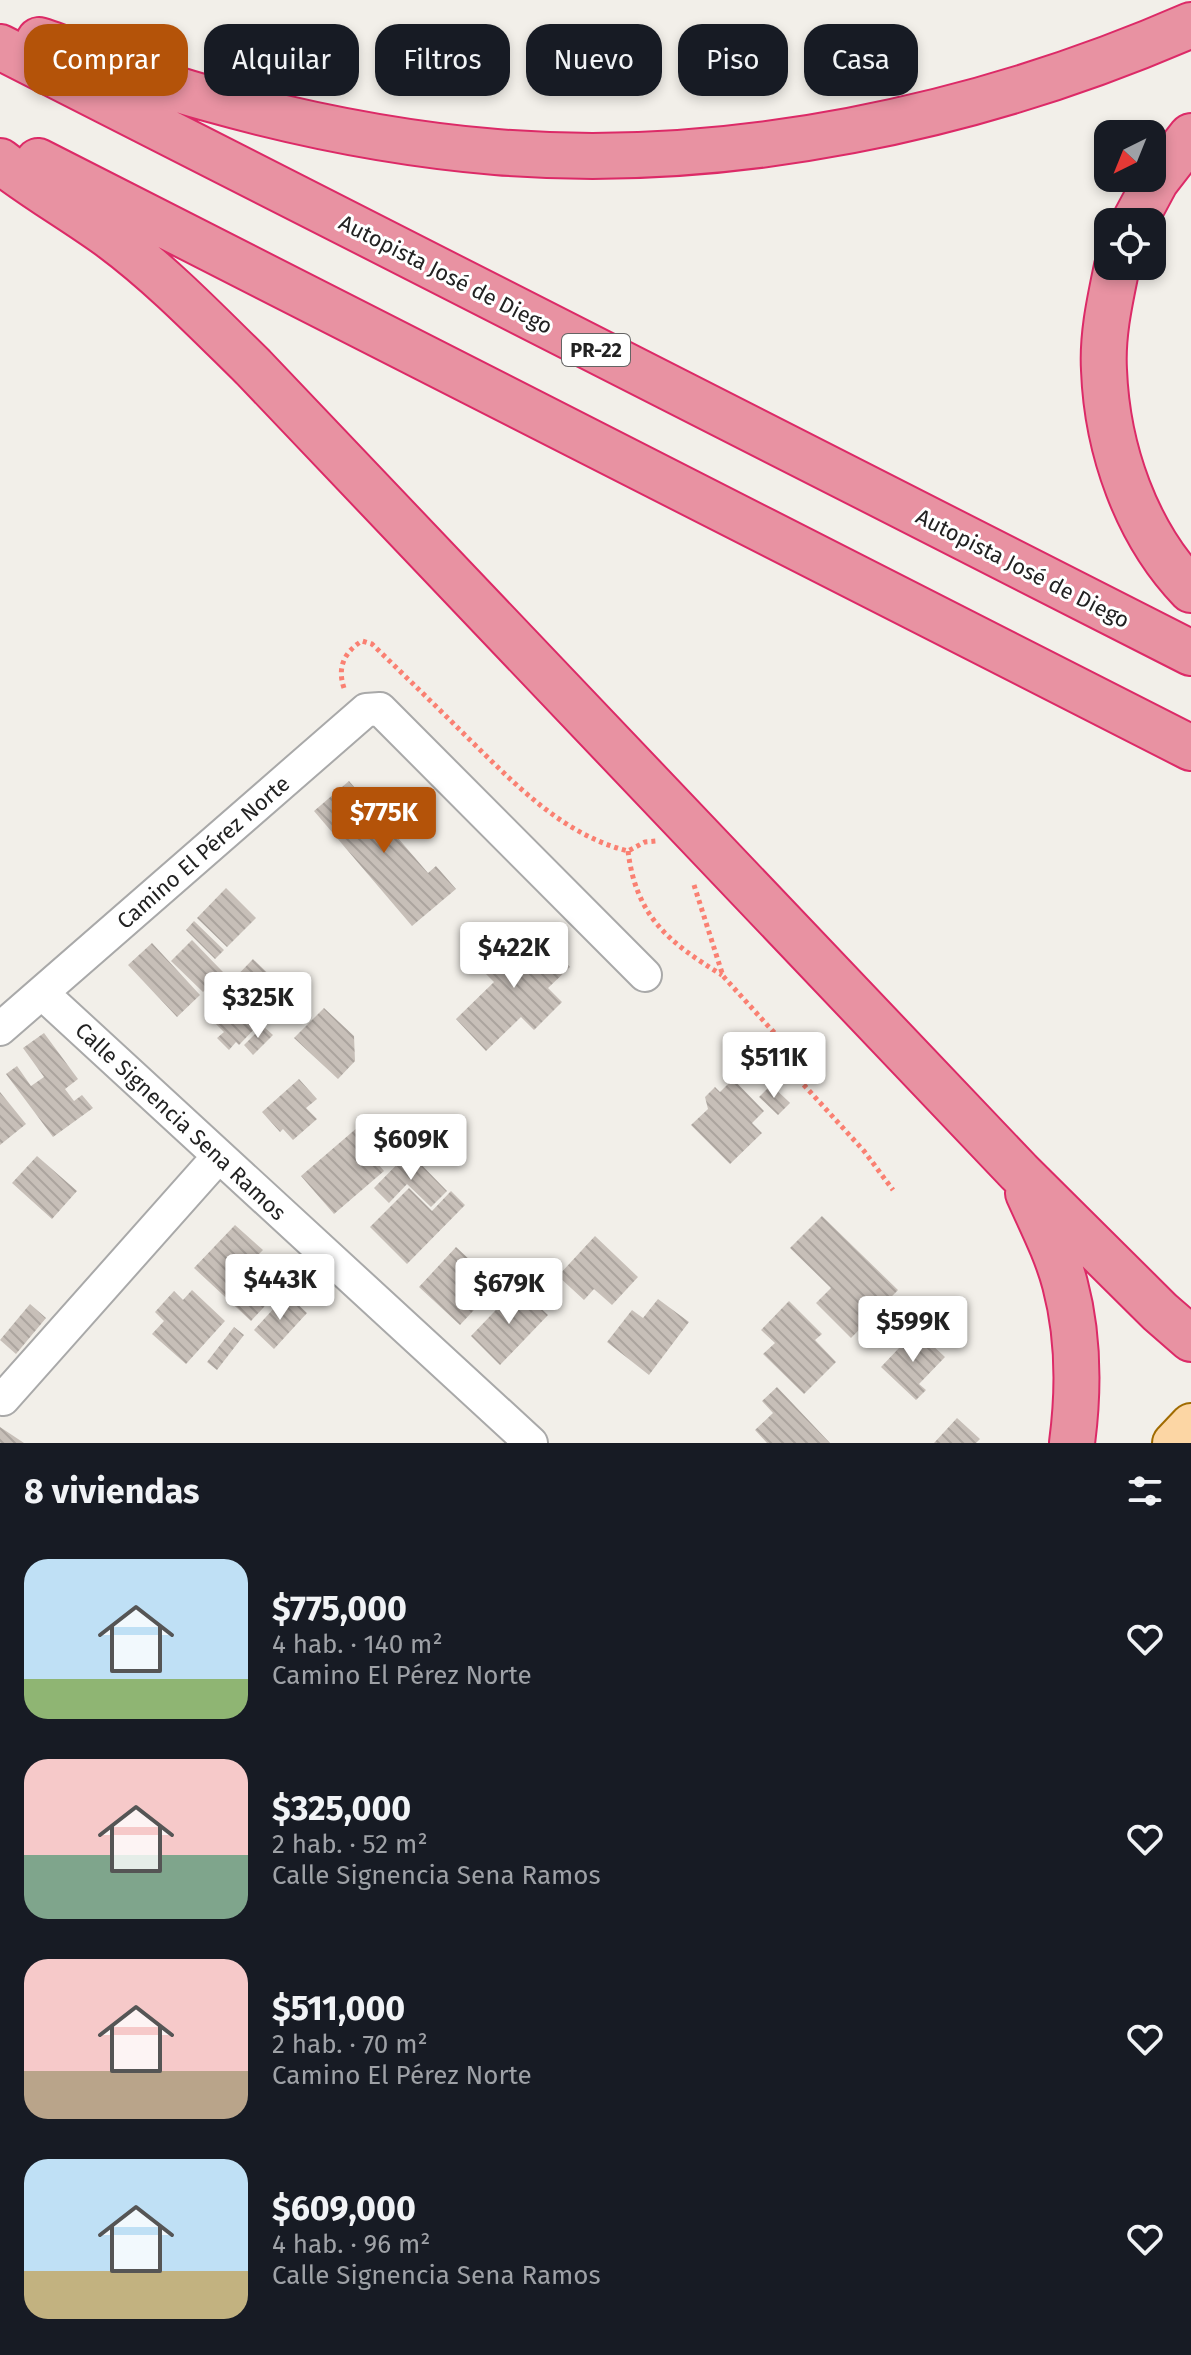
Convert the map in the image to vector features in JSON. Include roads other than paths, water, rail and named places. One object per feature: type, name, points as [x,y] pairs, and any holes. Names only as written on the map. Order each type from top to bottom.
[{"type":"highway","points":[[0,30],[43,41],[117,70],[210,99],[310,123],[398,140],[496,152],[564,154],[650,153],[743,146],[912,118],[1045,81],[1134,50],[1191,25]]},
{"type":"highway","name":"Autopista José de Diego","points":[[0,47],[1191,653]]},
{"type":"highway","points":[[1142,208],[1156,181],[1191,136]]},
{"type":"highway","points":[[0,142],[1191,748]]},
{"type":"highway","points":[[0,161],[111,238],[177,293],[253,367],[1019,1172],[1191,1339]]},
{"type":"highway","points":[[1114,280],[1106,319],[1104,368],[1109,424],[1127,485],[1147,531],[1191,590]]},
{"type":"highway","points":[[1019,1172],[1065,1283],[1078,1372],[1072,1443]]},
{"type":"main road","points":[[1173,1443],[1191,1424]]},
{"type":"street","name":"Camino El Pérez Norte","points":[[0,1029],[366,710],[380,709],[645,975]]},
{"type":"street","name":"Calle Signencia Sena Ramos","points":[[42,993],[531,1443]]},
{"type":"street","points":[[3,1399],[219,1156]]}]
